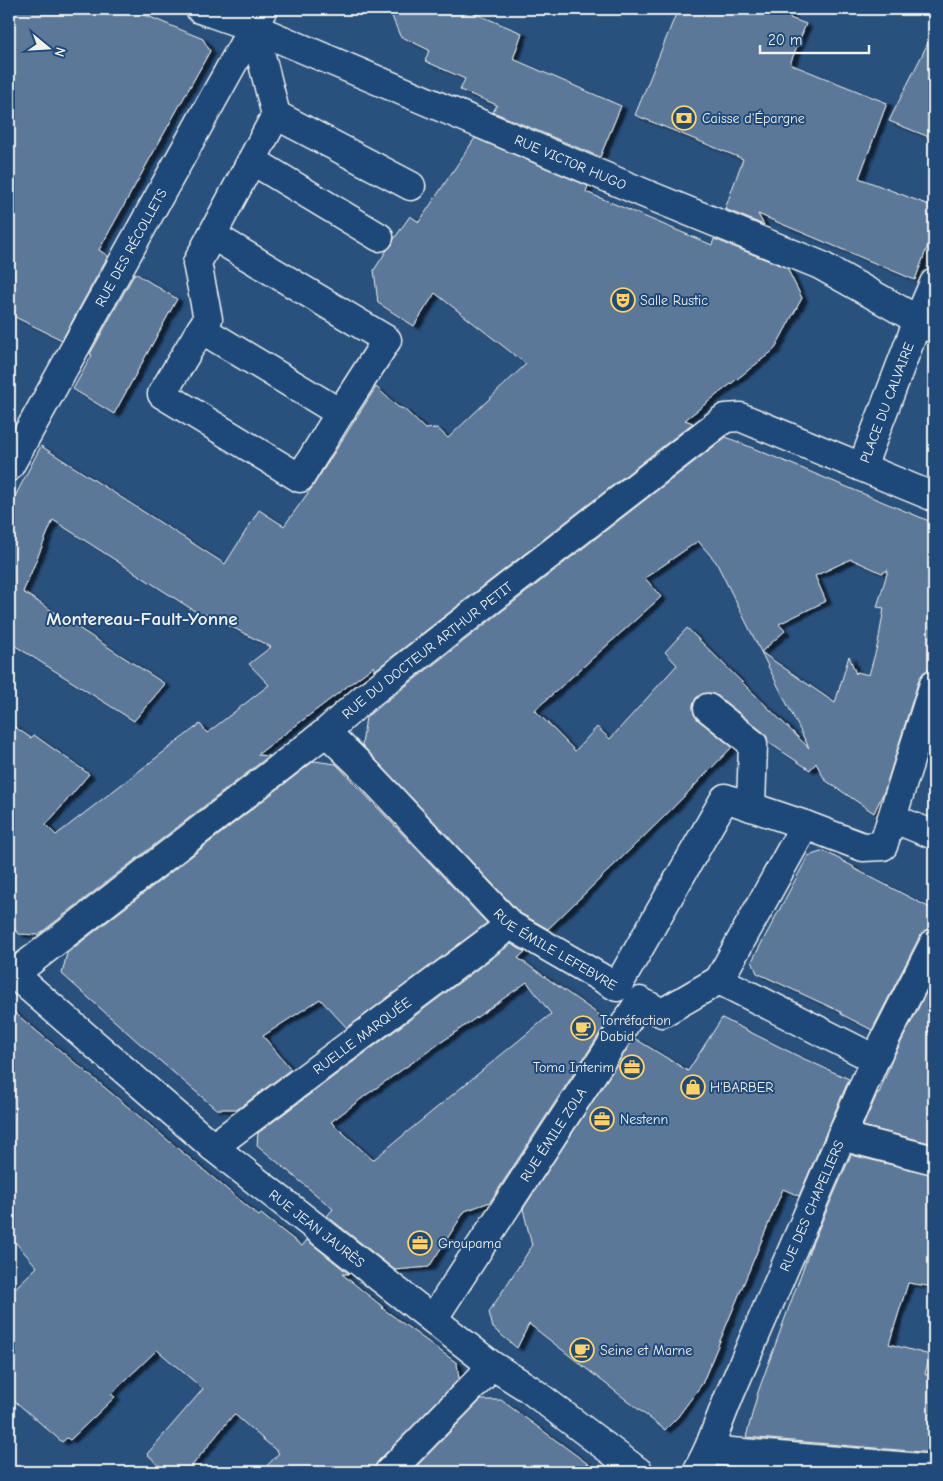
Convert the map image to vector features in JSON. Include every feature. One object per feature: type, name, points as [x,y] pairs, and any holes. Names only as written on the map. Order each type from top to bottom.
[{"type":"street","name":"RUE VICTOR HUGO","points":[[200,9],[259,18],[646,194],[820,264],[926,325]]},
{"type":"street","points":[[212,235],[387,340],[300,478],[162,394],[208,319],[197,262],[253,161],[276,115],[259,18]]},
{"type":"street","name":"RUE DES RÉCOLLETS","points":[[9,467],[259,18]]},
{"type":"street","points":[[276,115],[412,186]]},
{"type":"street","points":[[253,161],[379,237]]},
{"type":"street","name":"PLACE DU CALVAIRE","points":[[934,283],[926,325],[862,467],[934,497]]},
{"type":"street","points":[[201,329],[340,413]]},
{"type":"street","name":"RUE DU DOCTEUR ARTHUR PETIT","points":[[11,972],[326,732],[363,699],[725,418],[740,417],[862,467]]},
{"type":"street","points":[[708,708],[753,744],[751,807],[863,847],[883,846],[934,684]]},
{"type":"street","name":"RUE ÉMILE LEFEBVRE","points":[[326,732],[358,763],[510,924],[616,987],[726,798],[751,807]]},
{"type":"street","points":[[892,818],[934,835]]},
{"type":"street","points":[[616,987],[662,1013],[719,980],[805,825]]},
{"type":"street","name":"RUELLE MARQUÉE","points":[[213,1147],[510,924]]},
{"type":"street","name":"RUE DES CHAPELIERS","points":[[703,1461],[875,1059],[934,943]]},
{"type":"street","name":"RUE JEAN JAURÈS","points":[[11,972],[213,1147],[490,1364],[528,1388],[639,1472]]},
{"type":"street","points":[[719,980],[875,1059]]},
{"type":"street","name":"RUE ÉMILE ZOLA","points":[[433,1319],[640,1001]]},
{"type":"street","points":[[841,1136],[934,1160]]},
{"type":"street","points":[[389,1472],[481,1378],[490,1364]]},
{"type":"street","points":[[703,1461],[934,1469]]},
{"type":"building","points":[[9,9],[131,9],[203,39],[210,51],[99,250],[108,256],[62,340],[9,314]]},
{"type":"building","points":[[389,9],[464,9],[522,33],[513,59],[621,106],[600,157],[493,112],[497,105],[460,90],[465,79],[425,61],[429,50],[400,36]]},
{"type":"building","points":[[678,9],[793,9],[790,18],[806,24],[790,64],[887,103],[859,178],[934,207],[934,229],[915,280],[758,214],[764,225],[725,209],[743,159],[635,115]]},
{"type":"building","points":[[934,31],[934,139],[889,121]]},
{"type":"building","points":[[475,138],[588,186],[586,192],[712,245],[714,239],[787,268],[802,298],[774,350],[685,420],[693,423],[374,671],[374,666],[257,755],[269,756],[38,935],[19,934],[9,923],[9,723],[31,738],[34,735],[89,774],[46,825],[56,835],[200,724],[207,733],[269,685],[249,664],[271,647],[206,614],[204,617],[53,520],[23,592],[165,684],[134,721],[9,642],[9,508],[41,446],[225,564],[259,510],[284,526],[313,486],[376,387],[398,407],[404,409],[425,429],[437,428],[448,438],[526,364],[435,293],[414,326],[378,303],[374,270],[410,216],[419,222]]},
{"type":"building","points":[[135,273],[177,299],[114,414],[73,389],[92,355],[90,354]]},
{"type":"building","points":[[726,437],[934,523],[934,669],[924,672],[919,679],[885,789],[874,813],[825,780],[816,763],[810,770],[768,742],[763,732],[718,696],[710,693],[702,694],[696,698],[693,705],[694,714],[698,720],[732,747],[666,815],[548,929],[520,913],[362,745],[366,717]],"holes":[[[698,541],[716,562],[809,748],[687,628],[665,652],[677,665],[610,739],[597,727],[575,751],[535,710],[661,597],[645,578]],[[851,559],[882,573],[888,570],[877,607],[884,608],[878,643],[869,675],[857,672],[856,674],[849,656],[835,703],[761,652],[785,631],[779,624],[826,601],[815,576]]]},
{"type":"building","points":[[314,761],[336,764],[487,923],[347,1028],[320,999],[263,1036],[291,1069],[238,1109],[216,1109],[62,974],[67,953]]},
{"type":"building","points":[[824,851],[934,910],[934,928],[926,930],[920,936],[872,1030],[841,1014],[841,1012],[757,973],[752,961],[808,856]]},
{"type":"building","points":[[511,944],[525,952],[518,958],[608,1021],[490,1202],[465,1211],[429,1267],[395,1270],[327,1216],[333,1209],[257,1145],[258,1133]],"holes":[[[527,982],[551,1014],[373,1160],[331,1122],[369,1093]]]},
{"type":"building","points":[[934,977],[934,1144],[863,1126],[892,1060]]},
{"type":"building","points":[[9,1008],[259,1216],[261,1214],[302,1246],[307,1240],[349,1274],[342,1274],[382,1308],[457,1363],[459,1379],[378,1461],[374,1472],[261,1472],[279,1453],[234,1414],[187,1472],[166,1472],[147,1454],[203,1389],[157,1350],[111,1394],[115,1397],[70,1440],[67,1438],[62,1442],[9,1396],[9,1294],[37,1267],[9,1235]]},
{"type":"building","points":[[722,1018],[849,1079],[799,1196],[783,1189],[702,1384],[677,1418],[665,1430],[529,1324],[517,1348],[493,1328],[489,1312],[532,1246],[523,1209],[634,1038],[688,1071]]},
{"type":"building","points":[[851,1155],[934,1175],[934,1287],[908,1283],[889,1344],[930,1355],[925,1374],[934,1376],[934,1453],[746,1437],[758,1392],[812,1244]]},
{"type":"building","points":[[481,1400],[501,1400],[599,1472],[411,1472]]},
{"type":"place","name":"Caisse d'Épargne","points":[[684,118]]},
{"type":"place","name":"Salle Rustic","points":[[623,300]]},
{"type":"place","name":"Torréfaction Dabid","points":[[583,1028]]},
{"type":"place","name":"Toma Interim","points":[[632,1067]]},
{"type":"place","name":"H'BARBER","points":[[693,1087]]},
{"type":"place","name":"Nestenn","points":[[602,1119]]},
{"type":"place","name":"Groupama","points":[[420,1243]]},
{"type":"place","name":"Seine et Marne","points":[[582,1350]]},
{"type":"district","name":"Montereau-Fault-Yonne","points":[[142,619]]}]
